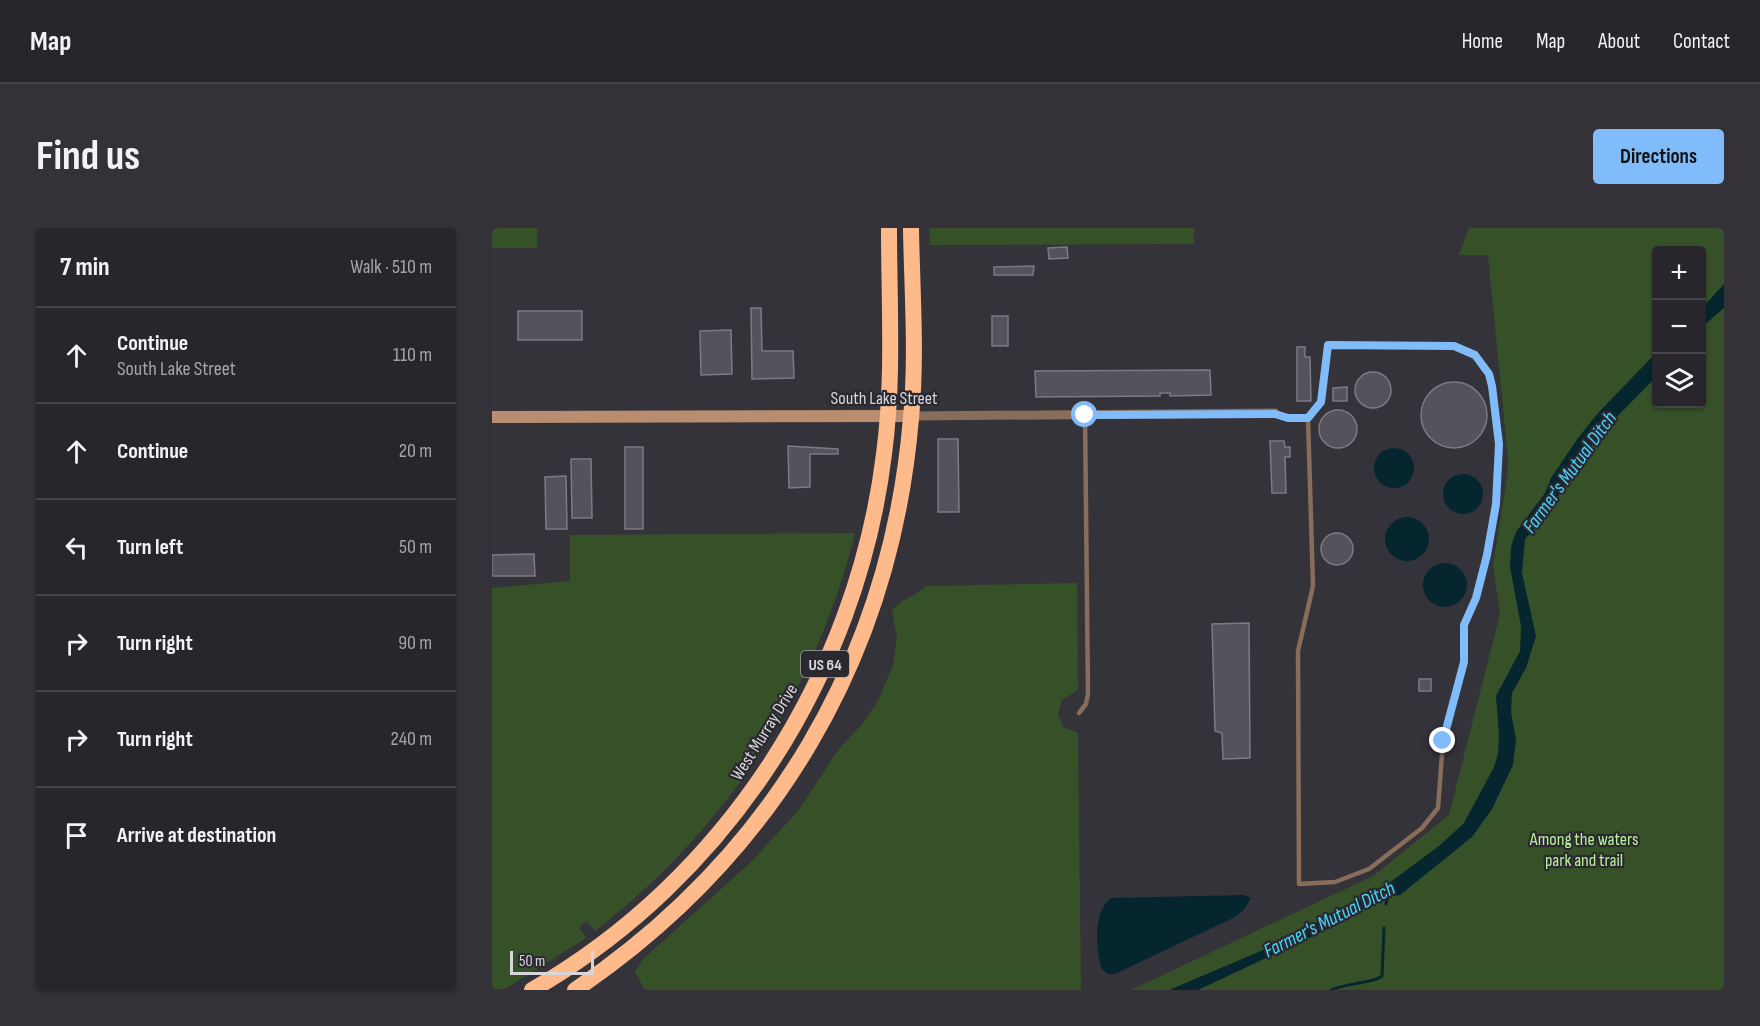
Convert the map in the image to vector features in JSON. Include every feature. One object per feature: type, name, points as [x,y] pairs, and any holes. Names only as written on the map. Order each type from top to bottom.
[{"type":"highway","name":"West Murray Drive","points":[[532,990],[585,956],[663,892],[713,840],[780,749],[817,682],[851,601],[876,503],[888,416],[889,228]]},
{"type":"highway","name":"US 64","points":[[575,990],[682,907],[714,873],[773,801],[817,734],[863,636],[880,584],[900,502],[912,416],[911,228]]},
{"type":"street","name":"South Lake Street","points":[[492,417],[1275,414]]},
{"type":"lane","points":[[1328,345],[1454,346],[1475,355],[1489,374],[1497,416],[1498,472],[1487,555],[1476,598],[1464,625],[1464,662],[1443,741],[1438,808],[1422,828],[1369,869],[1335,882],[1299,884],[1298,651],[1313,586],[1308,418],[1321,402],[1328,345]]},
{"type":"lane","points":[[1275,414],[1288,418],[1308,418]]},
{"type":"lane","points":[[1079,713],[1088,694],[1085,415]]},
{"type":"green space","points":[[492,228],[537,228],[537,248],[492,248]]},
{"type":"green space","points":[[929,228],[1194,228],[1194,244],[930,245]]},
{"type":"green space","name":"Among the waters park and trail","points":[[1469,228],[1724,228],[1724,990],[1131,990],[1373,876],[1449,815],[1500,614],[1493,566],[1508,459],[1488,255],[1459,255]]},
{"type":"green space","points":[[855,533],[838,592],[816,648],[790,702],[759,754],[724,803],[685,849],[642,892],[595,931],[586,921],[579,928],[586,938],[507,988],[492,990],[492,588],[570,581],[570,535]]},
{"type":"green space","points":[[1077,583],[1078,690],[1062,700],[1058,714],[1063,727],[1078,733],[1081,990],[645,990],[635,972],[642,960],[750,863],[798,811],[839,749],[862,724],[878,701],[893,665],[897,638],[892,611],[896,607],[926,586]]},
{"type":"water","points":[[1724,284],[1724,308],[1706,324],[1706,304]]},
{"type":"water","name":"Farmer's Mutual Ditch","points":[[1652,357],[1652,381],[1600,434],[1582,457],[1545,518],[1525,539],[1522,573],[1536,636],[1526,668],[1512,693],[1511,712],[1516,740],[1513,765],[1492,809],[1472,837],[1400,895],[1385,897],[1330,928],[1198,990],[1169,990],[1268,948],[1381,889],[1439,846],[1464,823],[1494,767],[1498,754],[1499,734],[1496,696],[1520,651],[1521,626],[1510,567],[1511,547],[1516,532],[1545,493],[1551,478],[1599,412]]},
{"type":"water","points":[[1394,448],[1402,449],[1408,454],[1413,460],[1413,476],[1408,482],[1402,487],[1394,488],[1386,487],[1380,482],[1375,476],[1374,468],[1375,460],[1380,454],[1386,449]]},
{"type":"water","points":[[1463,474],[1471,475],[1477,480],[1482,486],[1482,502],[1477,508],[1471,513],[1463,514],[1455,513],[1449,508],[1444,502],[1443,494],[1444,486],[1449,480],[1455,475]]},
{"type":"water","points":[[1407,517],[1423,523],[1429,539],[1423,555],[1407,561],[1391,555],[1385,539],[1391,523]]},
{"type":"water","points":[[1445,563],[1460,570],[1467,585],[1460,600],[1445,607],[1430,600],[1423,585],[1430,570]]},
{"type":"water","points":[[1243,895],[1251,898],[1243,911],[1235,917],[1115,974],[1108,974],[1102,969],[1097,941],[1098,921],[1101,911],[1111,898]]},
{"type":"building","points":[[1067,247],[1068,258],[1049,259],[1048,248]]},
{"type":"building","points":[[1034,266],[1033,275],[994,275],[994,267]]},
{"type":"building","points":[[751,308],[761,308],[762,351],[793,351],[794,378],[752,379]]},
{"type":"building","points":[[518,311],[582,311],[582,340],[518,340]]},
{"type":"building","points":[[992,316],[1008,316],[1008,346],[992,346]]},
{"type":"building","points":[[731,330],[732,374],[701,375],[700,331]]},
{"type":"building","points":[[1297,347],[1305,347],[1305,357],[1310,357],[1311,401],[1297,401]]},
{"type":"building","points":[[1210,370],[1211,395],[1170,396],[1170,393],[1160,393],[1160,396],[1036,397],[1035,371]]},
{"type":"building","points":[[1373,372],[1386,377],[1391,390],[1386,403],[1373,408],[1360,403],[1355,390],[1360,377]]},
{"type":"building","points":[[1454,382],[1467,384],[1482,397],[1487,415],[1485,428],[1472,443],[1454,448],[1441,446],[1426,433],[1421,415],[1423,402],[1436,387]]},
{"type":"building","points":[[1347,387],[1347,401],[1333,401],[1333,388]]},
{"type":"building","points":[[1338,410],[1351,416],[1357,429],[1351,442],[1338,448],[1325,442],[1319,429],[1325,416]]},
{"type":"building","points":[[938,439],[958,439],[959,512],[938,512]]},
{"type":"building","points":[[1270,441],[1284,441],[1285,447],[1290,447],[1290,457],[1285,457],[1286,493],[1272,493]]},
{"type":"building","points":[[788,446],[838,449],[838,454],[810,454],[810,487],[789,488]]},
{"type":"building","points":[[625,447],[643,447],[643,529],[625,529]]},
{"type":"building","points":[[571,459],[591,459],[592,518],[572,518]]},
{"type":"building","points":[[566,476],[567,529],[546,529],[545,477]]},
{"type":"building","points":[[1337,533],[1348,538],[1353,549],[1348,560],[1337,565],[1326,560],[1321,549],[1326,538]]},
{"type":"building","points":[[534,554],[535,576],[492,576],[492,555]]},
{"type":"building","points":[[1249,623],[1250,758],[1223,759],[1222,733],[1215,731],[1212,624]]},
{"type":"building","points":[[1419,679],[1431,679],[1431,691],[1419,691]]},
{"type":"waterway","name":"Farmer's Mutual Ditch","points":[[1386,904],[1388,895]]},
{"type":"waterway","points":[[1331,990],[1382,976],[1384,928]]},
{"type":"route","points":[[1085,415],[1275,414],[1288,418],[1308,418],[1321,402],[1328,345],[1454,346],[1475,355],[1489,374],[1497,416],[1499,444],[1496,504],[1487,555],[1476,598],[1464,625],[1464,662],[1443,741]]}]
